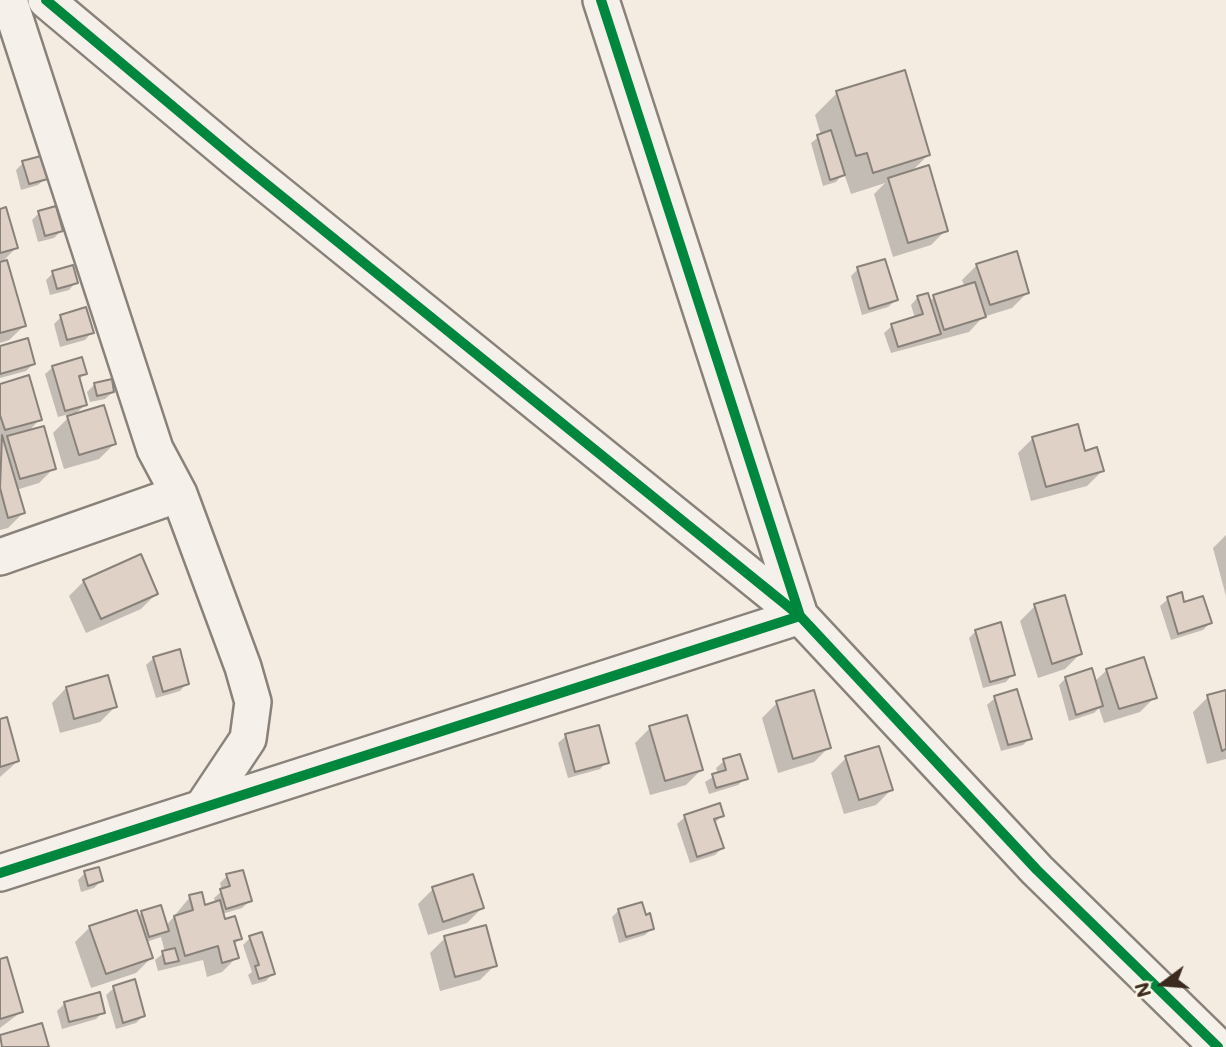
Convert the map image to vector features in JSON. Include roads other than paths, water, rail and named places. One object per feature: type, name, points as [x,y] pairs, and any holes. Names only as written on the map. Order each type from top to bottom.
[{"type":"street","points":[[9,0],[155,449],[178,494],[243,667],[253,702],[248,738],[202,808]]},
{"type":"street","points":[[46,0],[238,161],[800,616],[1037,870],[1218,1047]]},
{"type":"street","points":[[601,0],[800,616]]},
{"type":"street","points":[[0,557],[178,494]]},
{"type":"street","points":[[0,873],[800,616]]}]
